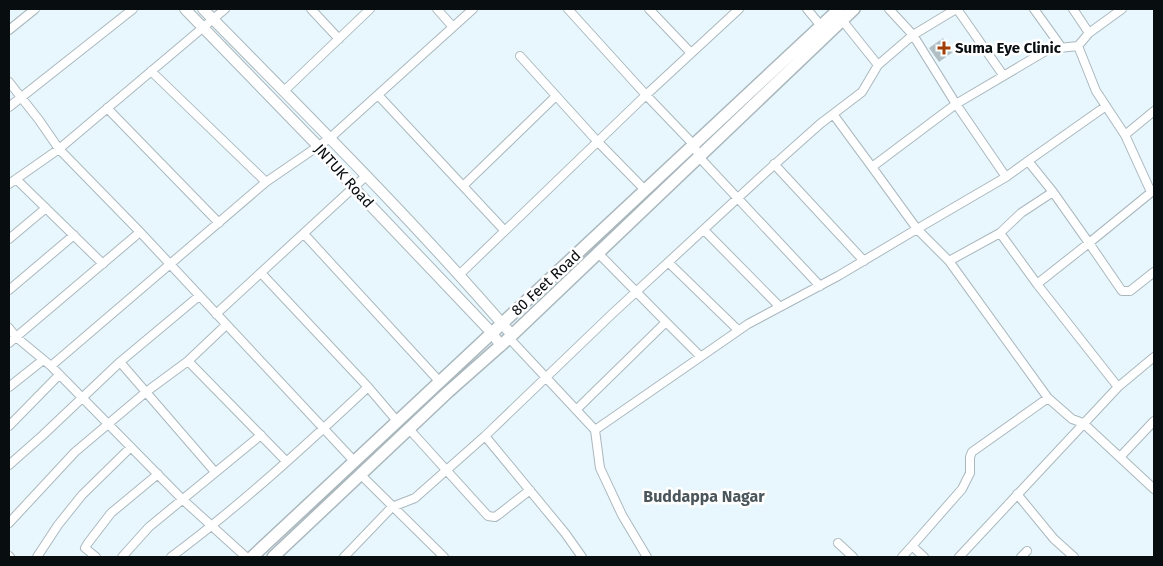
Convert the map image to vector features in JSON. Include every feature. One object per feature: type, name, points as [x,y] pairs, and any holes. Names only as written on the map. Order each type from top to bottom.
[{"type":"main road","name":"80 Feet Road","points":[[252,557],[398,421],[438,381],[503,323],[821,26],[840,14],[854,9]]},
{"type":"main road","name":"80 Feet Road","points":[[273,557],[699,157],[840,14]]},
{"type":"street","points":[[9,30],[35,9]]},
{"type":"street","points":[[9,107],[133,9]]},
{"type":"street","name":"JNTUK Road","points":[[185,9],[318,146],[353,188],[492,333],[507,339]]},
{"type":"street","name":"JNTUK Road","points":[[203,9],[330,138],[459,275],[503,323],[507,339]]},
{"type":"street","points":[[9,184],[59,149],[225,9]]},
{"type":"street","points":[[311,9],[339,39]]},
{"type":"street","points":[[284,91],[370,9]]},
{"type":"street","points":[[437,9],[453,27]]},
{"type":"street","points":[[51,366],[266,182],[330,138],[473,9]]},
{"type":"street","points":[[568,9],[694,145],[699,157],[820,286]]},
{"type":"street","points":[[650,9],[690,54]]},
{"type":"street","points":[[807,9],[821,26]]},
{"type":"street","points":[[889,9],[913,34],[956,104],[1006,177]]},
{"type":"street","points":[[348,556],[392,507],[414,498],[485,436],[774,164],[862,92],[878,65],[913,34],[957,9],[1003,76]]},
{"type":"street","points":[[1034,9],[1062,48]]},
{"type":"street","points":[[1073,9],[1089,33]]},
{"type":"street","points":[[872,167],[956,104],[1049,49],[1078,46],[1089,33],[1122,9]]},
{"type":"street","points":[[459,275],[735,10]]},
{"type":"street","points":[[840,14],[878,65]]},
{"type":"street","points":[[1037,284],[1152,191],[1124,135],[1096,91],[1078,46]]},
{"type":"street","points":[[520,56],[597,141],[645,190]]},
{"type":"street","points":[[151,71],[266,182]]},
{"type":"street","points":[[9,82],[40,120],[59,149],[140,232],[354,461]]},
{"type":"street","points":[[378,95],[504,230]]},
{"type":"street","points":[[463,186],[556,96]]},
{"type":"street","points":[[595,430],[738,330],[864,261],[1006,177],[1106,106]]},
{"type":"street","points":[[107,108],[219,222]]},
{"type":"street","points":[[1124,135],[1154,112]]},
{"type":"street","points":[[833,114],[917,229],[949,261],[1048,398],[1072,419],[1083,423],[1154,490]]},
{"type":"street","points":[[1028,161],[1053,192],[1122,291],[1130,291],[1154,272]]},
{"type":"street","points":[[774,164],[864,261]]},
{"type":"street","points":[[216,314],[366,176]]},
{"type":"street","points":[[16,179],[103,264]]},
{"type":"street","points":[[949,261],[1000,233],[1021,213],[1053,192]]},
{"type":"street","points":[[9,239],[46,208]]},
{"type":"street","points":[[704,230],[780,307]]},
{"type":"street","points":[[9,343],[140,232]]},
{"type":"street","points":[[1000,233],[1037,284],[1118,387]]},
{"type":"street","points":[[304,234],[438,381]]},
{"type":"street","points":[[9,290],[74,235]]},
{"type":"street","points":[[597,252],[638,291],[700,356]]},
{"type":"street","points":[[668,263],[738,330]]},
{"type":"street","points":[[261,273],[398,421]]},
{"type":"street","points":[[9,465],[120,362],[199,296]]},
{"type":"street","points":[[576,410],[666,322]]},
{"type":"street","points":[[9,523],[75,452],[146,392],[188,361],[226,325]]},
{"type":"street","points":[[9,328],[16,337],[51,366],[182,499],[246,557]]},
{"type":"street","points":[[507,339],[595,430],[600,468],[622,515],[647,557]]},
{"type":"street","points":[[959,557],[1118,387],[1154,357]]},
{"type":"street","points":[[9,386],[43,360]]},
{"type":"street","points":[[188,361],[286,461]]},
{"type":"street","points":[[120,362],[215,472]]},
{"type":"street","points":[[9,426],[59,375]]},
{"type":"street","points":[[171,557],[213,526],[368,387]]},
{"type":"street","points":[[902,557],[962,488],[970,473],[970,457],[972,452],[1048,398]]},
{"type":"street","points":[[1120,457],[1154,421]]},
{"type":"street","points":[[409,429],[485,514],[491,517],[498,515],[530,490]]},
{"type":"street","points":[[122,557],[149,527],[261,435]]},
{"type":"street","points":[[485,436],[582,557]]},
{"type":"street","points":[[37,557],[58,525],[82,495],[131,447]]},
{"type":"street","points":[[96,557],[85,548],[88,543],[112,513],[158,474]]},
{"type":"street","points":[[361,475],[444,557]]},
{"type":"street","points":[[1017,494],[1054,538],[1074,557]]},
{"type":"street","points":[[838,543],[852,557]]},
{"type":"street","points":[[912,546],[924,557]]},
{"type":"street","points":[[1022,557],[1028,551]]},
{"type":"building","points":[[943,38],[953,52],[939,62],[929,48]]},
{"type":"place","name":"Suma Eye Clinic","points":[[944,48]]},
{"type":"district","name":"Buddappa Nagar","points":[[704,496]]}]
